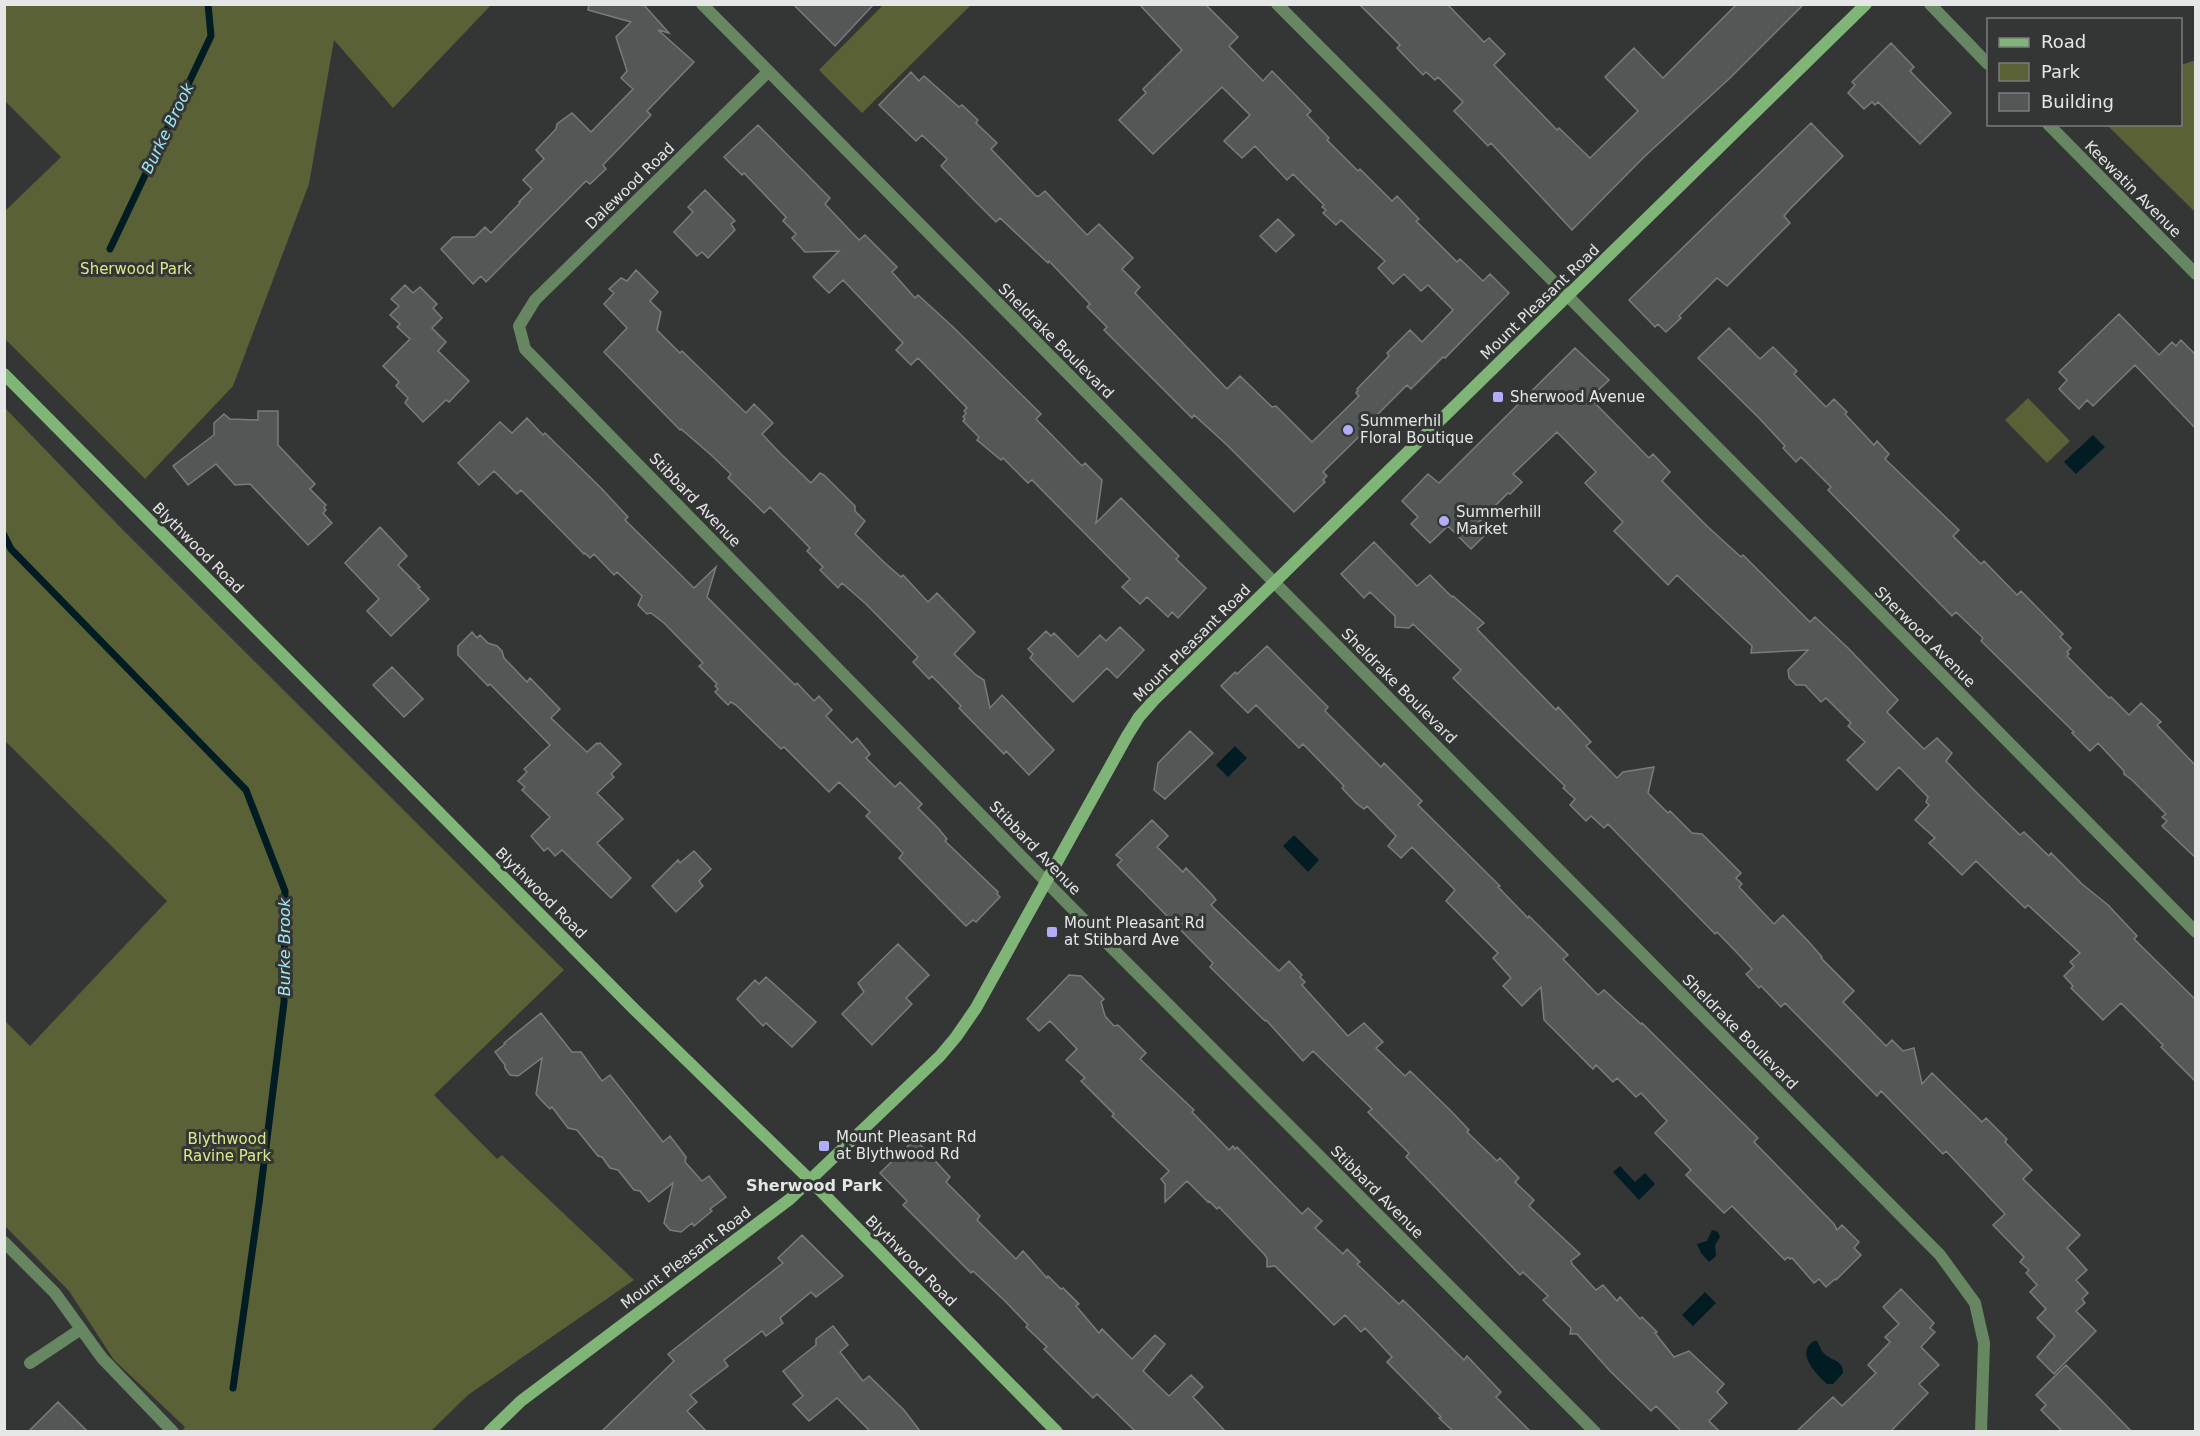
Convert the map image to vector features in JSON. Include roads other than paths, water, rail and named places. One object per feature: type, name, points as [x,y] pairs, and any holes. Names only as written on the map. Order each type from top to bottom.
[{"type":"main road","name":"Mount Pleasant Road","points":[[489,1431],[520,1401],[790,1199],[940,1056],[976,1008],[1139,717],[1866,4]]},
{"type":"main road","name":"Blythwood Road","points":[[4,374],[609,984],[810,1180],[1057,1431]]},
{"type":"street","name":"Sheldrake Boulevard","points":[[702,4],[1940,1255],[1975,1303],[1984,1343],[1981,1431]]},
{"type":"street","name":"Sherwood Avenue","points":[[1277,4],[2196,932]]},
{"type":"street","points":[[1930,4],[1987,62]]},
{"type":"street","name":"Dalewood Road","points":[[519,326],[535,300],[768,72]]},
{"type":"street","name":"Keewatin Avenue","points":[[2050,126],[2196,274]]},
{"type":"street","name":"Stibbard Avenue","points":[[519,326],[525,349],[1046,881],[1595,1431]]},
{"type":"street","points":[[4,1242],[55,1293],[102,1359],[173,1431]]},
{"type":"street","points":[[30,1363],[81,1329]]},
{"type":"water","points":[[2093,435],[2105,447],[2076,474],[2064,462]]},
{"type":"water","points":[[1235,746],[1247,758],[1228,777],[1216,765]]},
{"type":"water","points":[[1294,835],[1319,860],[1308,872],[1283,846]]},
{"type":"water","points":[[1620,1166],[1635,1182],[1645,1173],[1655,1184],[1639,1200],[1613,1172]]},
{"type":"water","points":[[1712,1230],[1718,1232],[1720,1237],[1715,1245],[1716,1256],[1709,1262],[1697,1244],[1707,1241]]},
{"type":"water","points":[[1705,1292],[1716,1303],[1693,1326],[1682,1315]]},
{"type":"water","points":[[1814,1341],[1817,1341],[1824,1354],[1843,1369],[1843,1373],[1833,1384],[1827,1384],[1809,1363],[1806,1351]]},
{"type":"waterway","name":"Burke Brook","points":[[110,249],[211,36],[208,4]]},
{"type":"waterway","name":"Burke Brook","points":[[4,535],[11,549],[246,790],[285,891],[284,1002],[233,1388]]},
{"type":"place","name":"Sherwood Avenue","points":[[1498,397]]},
{"type":"place","name":"Summerhil Floral Boutique","points":[[1348,430]]},
{"type":"place","name":"Summerhill Market","points":[[1444,521]]},
{"type":"place","name":"Mount Pleasant Rd at Stibbard Ave","points":[[1052,932]]},
{"type":"place","name":"Mount Pleasant Rd at Blythwood Rd","points":[[824,1146]]},
{"type":"district","name":"Sherwood Park","points":[[814,1185]]},
{"type":"park label","name":"Blythwood Ravine Park","points":[[227,1148]]}]
